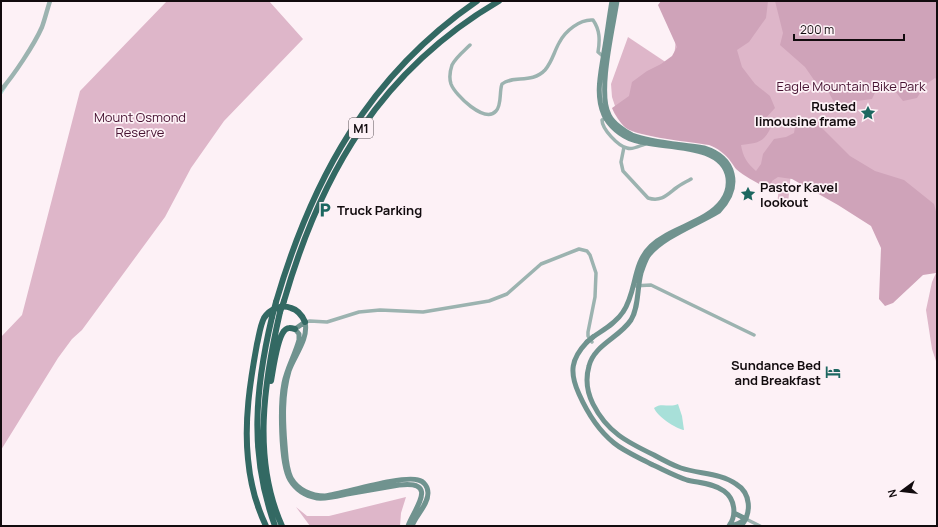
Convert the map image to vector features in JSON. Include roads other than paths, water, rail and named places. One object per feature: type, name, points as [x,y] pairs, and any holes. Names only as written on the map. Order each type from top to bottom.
[{"type":"highway","name":"M1","points":[[275,526],[263,485],[258,459],[256,433],[258,394],[260,374],[272,317],[290,255],[309,208],[330,165],[350,131],[382,88],[412,55],[442,28],[477,1]]},
{"type":"highway","name":"M1","points":[[282,526],[274,506],[269,487],[264,448],[264,409],[272,350],[280,312],[298,256],[320,201],[346,152],[370,116],[394,85],[422,56],[458,27],[499,1]]},
{"type":"highway","points":[[266,526],[251,483],[247,449],[247,415],[256,351],[263,321],[274,309],[283,306],[294,309],[301,314],[306,322]]},
{"type":"highway","points":[[269,487],[267,415],[271,379],[284,331],[289,328],[296,329]]},
{"type":"main road","points":[[612,1],[604,96],[608,117],[614,128],[632,140],[712,155],[725,167],[728,177],[728,188],[722,201],[712,211],[660,239],[646,251],[638,265],[634,311],[631,319],[624,328],[601,347],[591,359],[586,384],[589,394],[600,416],[610,428],[630,443],[679,468],[724,478],[740,486],[748,501],[749,509],[746,519],[741,526]]},
{"type":"main road","points":[[606,58],[617,1]]},
{"type":"main road","points":[[608,117],[623,130],[638,137],[714,151],[725,160],[733,177],[732,190],[726,204],[713,215],[663,242],[648,257],[622,315],[590,340],[576,356],[573,372],[576,388],[596,424],[614,443],[631,454],[674,475],[712,485],[724,491],[731,500],[734,513],[730,525],[737,525],[746,519]]},
{"type":"main road","points":[[306,322],[296,329],[299,333],[299,340],[287,372],[281,406],[284,459],[289,479],[301,491],[319,498],[335,497],[399,485],[415,485],[419,488],[422,499],[408,526]]},
{"type":"main road","points":[[306,322],[304,336],[289,371],[284,402],[286,459],[291,478],[304,491],[313,495],[325,496],[398,481],[413,479],[419,480],[424,483],[428,494],[412,526]]},
{"type":"main road","points":[[734,513],[746,519]]},
{"type":"street","points":[[1,90],[36,39],[42,27],[50,1]]},
{"type":"street","points":[[470,45],[452,64],[450,76],[451,83],[468,105],[487,114],[494,113],[498,109],[502,84],[508,81],[529,79],[541,73],[552,59],[563,37],[587,19],[593,20],[595,23],[600,35],[598,52],[606,58]]},
{"type":"street","points":[[608,117],[602,120],[604,126],[612,138],[624,147],[631,149],[647,143]]},
{"type":"street","points":[[624,147],[621,167],[626,175],[648,198],[653,200],[663,198],[676,188],[691,180]]},
{"type":"street","points":[[306,322],[327,322],[359,312],[380,310],[423,312],[488,301],[506,294],[541,264],[579,249],[587,251],[590,255],[596,273],[595,297],[588,332],[590,340]]},
{"type":"street","points":[[636,286],[651,285],[754,336]]},
{"type":"street","points":[[746,519],[760,526]]},
{"type":"waterway","points":[[1,95],[7,86]]},
{"type":"place","name":"Rusted limousine frame","points":[[868,113]]},
{"type":"place","name":"Pastor Kavel lookout","points":[[748,194]]},
{"type":"place","name":"Truck Parking","points":[[325,210]]},
{"type":"place","name":"Sundance Bed and Breakfast","points":[[833,372]]},
{"type":"park label","name":"Eagle Mountain Bike Park","points":[[851,86]]},
{"type":"park label","name":"Mount Osmond Reserve","points":[[140,124]]}]
